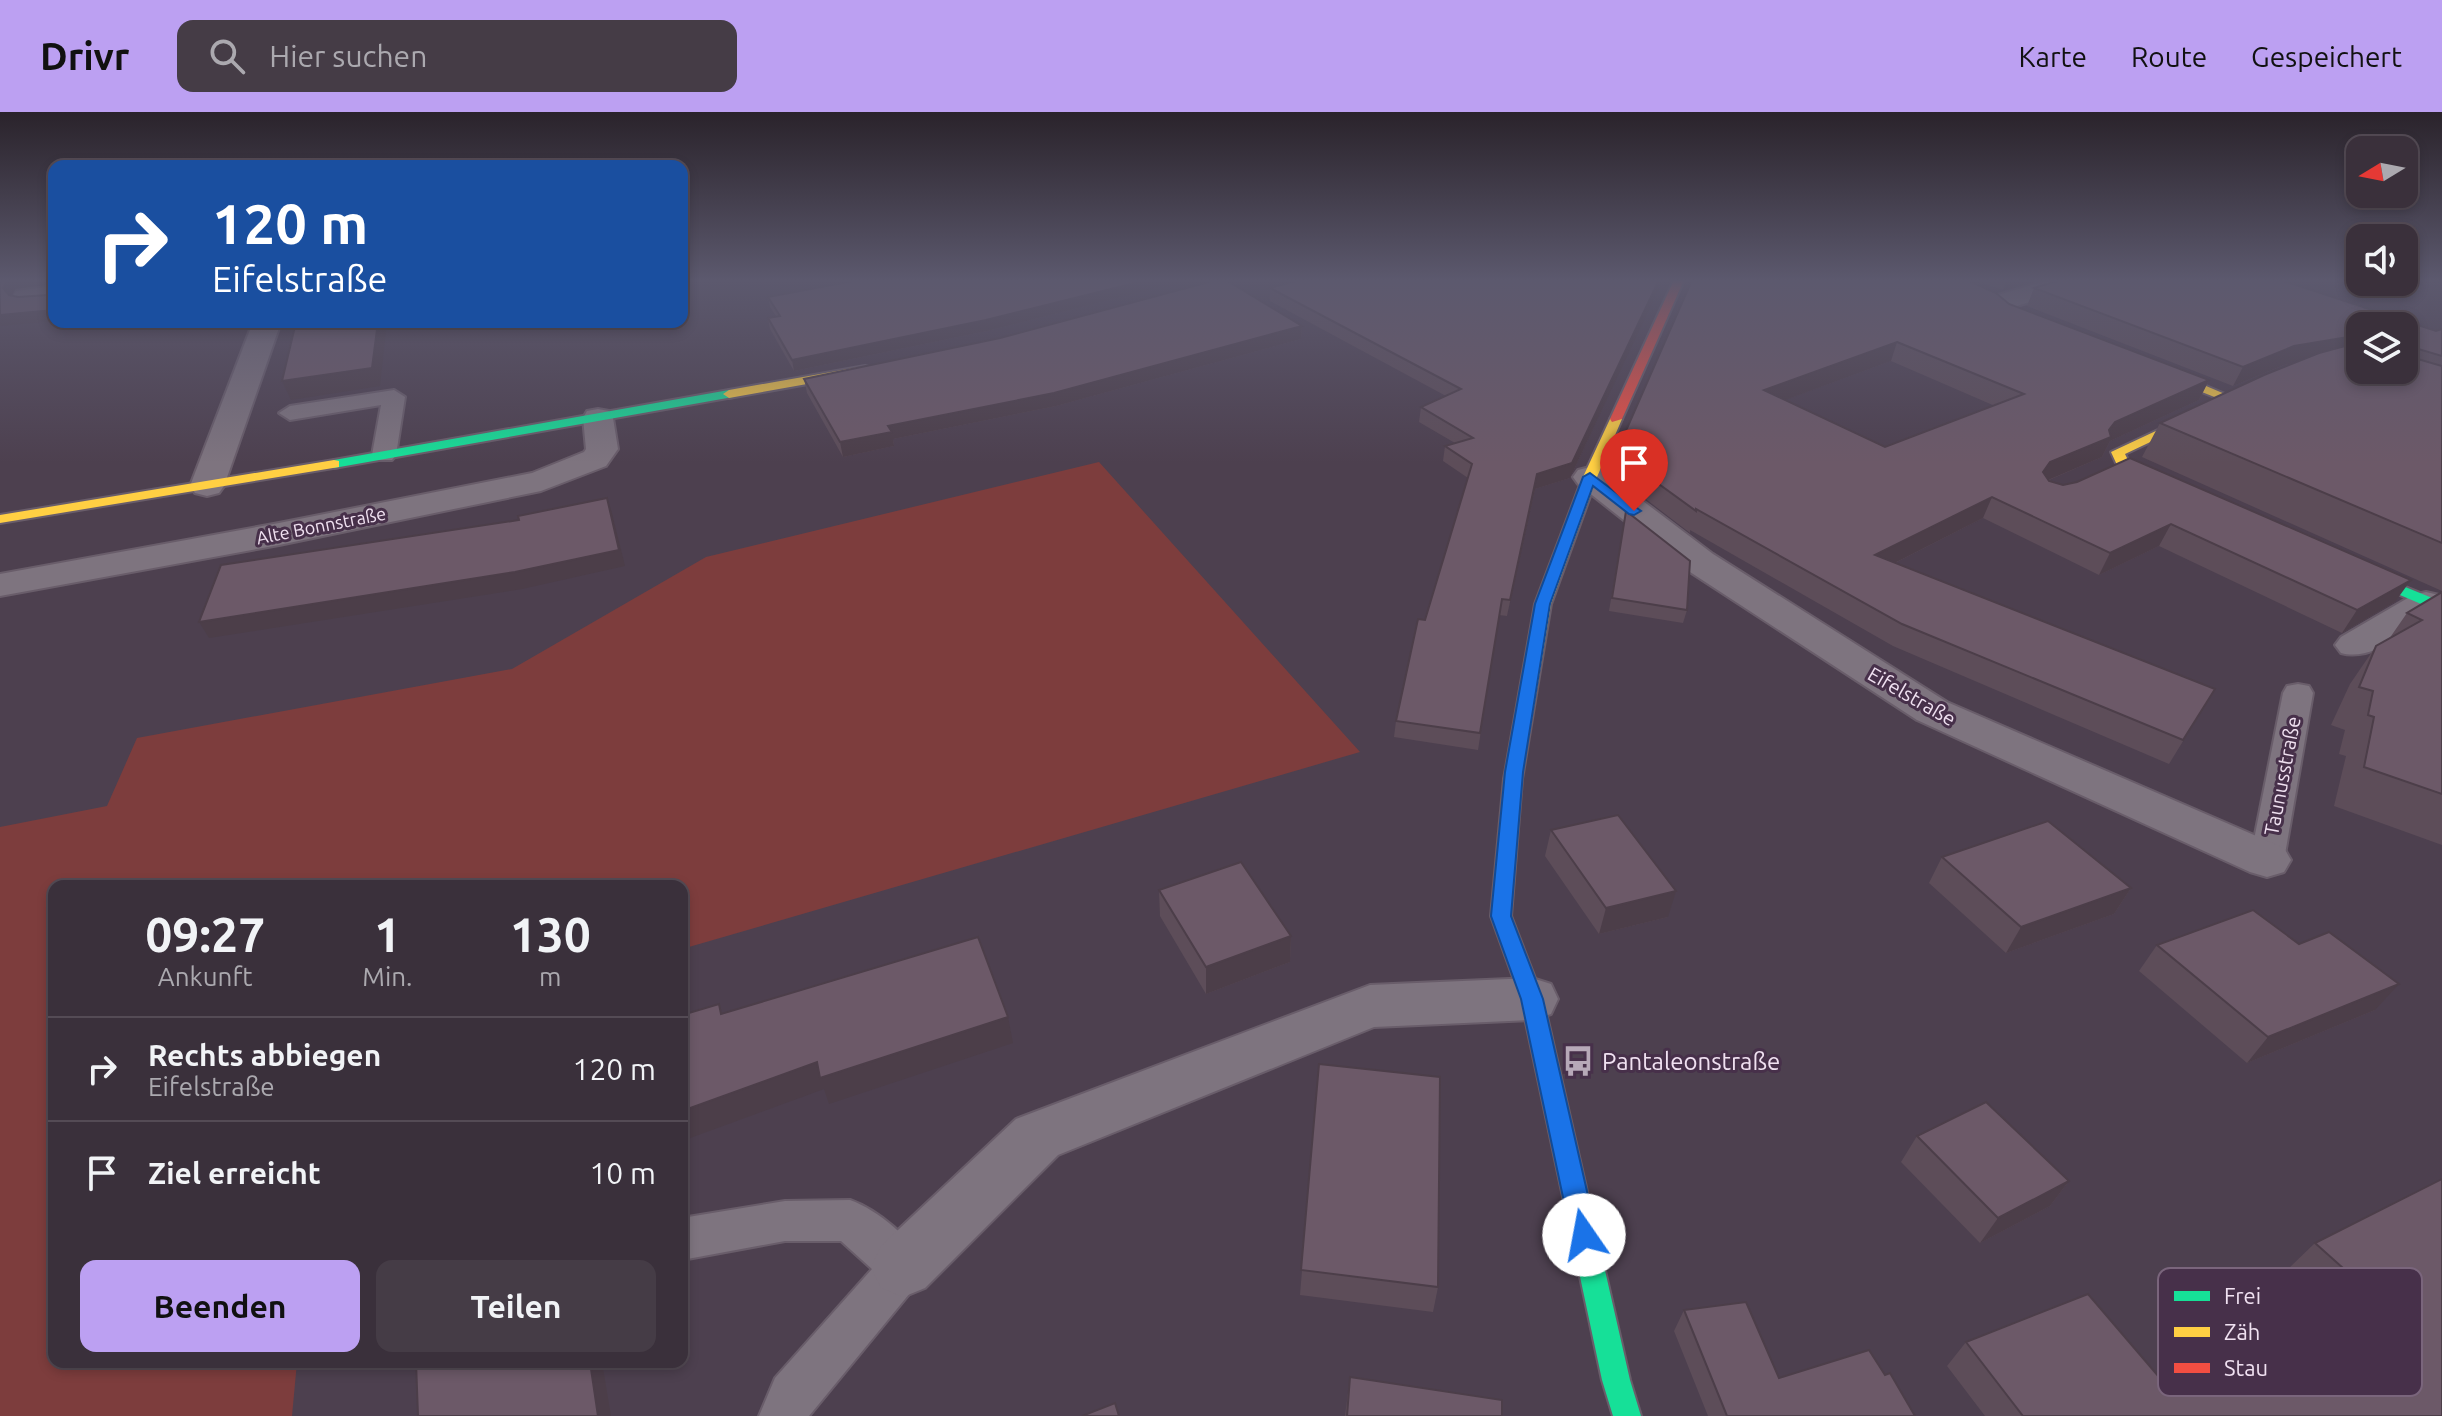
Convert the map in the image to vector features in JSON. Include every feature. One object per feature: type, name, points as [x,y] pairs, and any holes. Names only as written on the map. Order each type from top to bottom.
[{"type":"street","points":[[207,486],[260,341]]},
{"type":"street","points":[[1627,1416],[1616,1380],[1532,999],[1501,916],[1514,772],[1543,604],[1590,477],[1652,341]]},
{"type":"street","points":[[2130,360],[2247,394],[2118,452],[2108,468],[2186,494]]},
{"type":"street","points":[[0,519],[598,418],[884,365]]},
{"type":"street","name":"Alte Bonnstraße","points":[[0,585],[279,534],[541,481],[595,459],[602,449],[598,418]]},
{"type":"street","name":"Eifelstraße","points":[[1590,477],[1700,562],[1932,711],[2267,860]]},
{"type":"street","points":[[2327,558],[2434,605]]},
{"type":"street","points":[[2355,645],[2434,605]]},
{"type":"street","points":[[903,1267],[1037,1137],[1370,1006],[1532,999]]},
{"type":"lane","points":[[290,413],[394,397],[384,455]]},
{"type":"lane","name":"Taunusstraße","points":[[2267,860],[2298,693]]},
{"type":"lane","points":[[688,1238],[785,1221],[850,1220],[903,1267],[792,1395],[784,1416]]},
{"type":"shaded area","points":[[1099,462],[1360,752],[688,947],[688,880],[48,880],[48,1368],[296,1368],[292,1416],[0,1416],[0,827],[107,806],[137,738],[512,669],[706,557]]},
{"type":"building","points":[[292,341],[376,341],[372,368],[282,381]]},
{"type":"building","points":[[781,341],[885,341],[792,360]]},
{"type":"building","points":[[986,341],[1247,341],[1054,393],[888,426],[892,432],[840,442],[804,379]]},
{"type":"building","points":[[1370,341],[1630,341],[1572,463],[1537,474],[1510,600],[1502,599],[1480,733],[1396,721],[1418,619],[1425,620],[1472,464],[1445,446],[1473,438],[1421,407],[1461,389]]},
{"type":"building","points":[[1665,341],[2106,341],[2209,380],[2115,422],[2109,430],[2111,437],[2050,462],[2043,472],[2049,481],[2063,485],[2077,482],[2130,458],[2411,580],[2357,610],[2171,524],[2110,553],[1992,497],[1875,555],[2215,689],[2183,740],[1902,624],[1696,511],[1634,466],[1639,436],[1621,442]],"holes":[[[1897,342],[2024,394],[1885,447],[1764,390]]]},
{"type":"building","points":[[2174,341],[2325,341],[2294,346],[2243,367]]},
{"type":"building","points":[[2418,341],[2442,341],[2442,356],[2418,349]]},
{"type":"building","points":[[2346,346],[2346,384],[2418,384],[2418,359],[2442,366],[2442,543],[2160,423],[2319,353]]},
{"type":"building","points":[[607,498],[619,550],[515,572],[199,622],[221,565],[519,520],[518,516]]},
{"type":"building","points":[[1626,511],[1690,561],[1687,610],[1612,598]]},
{"type":"building","points":[[2442,592],[2442,794],[2364,767],[2374,717],[2368,715],[2373,691],[2359,687],[2376,646],[2422,620],[2407,613]]},
{"type":"building","points":[[1618,815],[1676,891],[1606,908],[1551,830]]},
{"type":"building","points":[[2048,821],[2131,888],[2021,927],[1942,857]]},
{"type":"building","points":[[1241,862],[1291,936],[1206,967],[1159,890]]},
{"type":"building","points":[[2253,910],[2299,944],[2329,932],[2399,984],[2268,1037],[2157,945]]},
{"type":"building","points":[[978,937],[1008,1017],[820,1078],[817,1062],[688,1109],[688,1013],[719,1004],[721,1014]]},
{"type":"building","points":[[1319,1064],[1440,1077],[1438,1287],[1301,1270]]},
{"type":"building","points":[[1986,1102],[2069,1181],[1998,1218],[1917,1136]]},
{"type":"building","points":[[2442,1179],[2442,1416],[2023,1416],[1966,1342],[2088,1294],[2158,1376],[2158,1396],[2422,1396],[2422,1268],[2343,1268],[2315,1243]]},
{"type":"building","points":[[1746,1302],[1779,1378],[1869,1350],[1885,1375],[1890,1373],[1915,1416],[1727,1416],[1684,1310]]},
{"type":"building","points":[[416,1368],[591,1368],[598,1416],[418,1416]]},
{"type":"building","points":[[1350,1377],[1502,1400],[1502,1416],[1347,1416]]},
{"type":"building","points":[[1115,1403],[1119,1416],[1082,1416]]},
{"type":"traffic: fast","points":[[334,464],[729,394]]},
{"type":"traffic: fast","points":[[2349,568],[2442,608]]},
{"type":"traffic: fast","points":[[1513,779],[1501,916],[1532,999],[1616,1380],[1627,1416]]},
{"type":"traffic: slow","points":[[2148,366],[2233,400],[2118,452],[2122,462],[2173,489]]},
{"type":"traffic: slow","points":[[729,394],[865,370]]},
{"type":"traffic: slow","points":[[1513,779],[1543,604],[1590,477],[1616,419]]},
{"type":"traffic: slow","points":[[0,519],[334,464]]},
{"type":"traffic: jam","points":[[1616,419],[1651,341]]},
{"type":"place","name":"Pantaleonstraße","points":[[1578,1061]]},
{"type":"route","points":[[1584,1235],[1532,999],[1501,916],[1514,772],[1543,604],[1590,477],[1634,511]]}]
